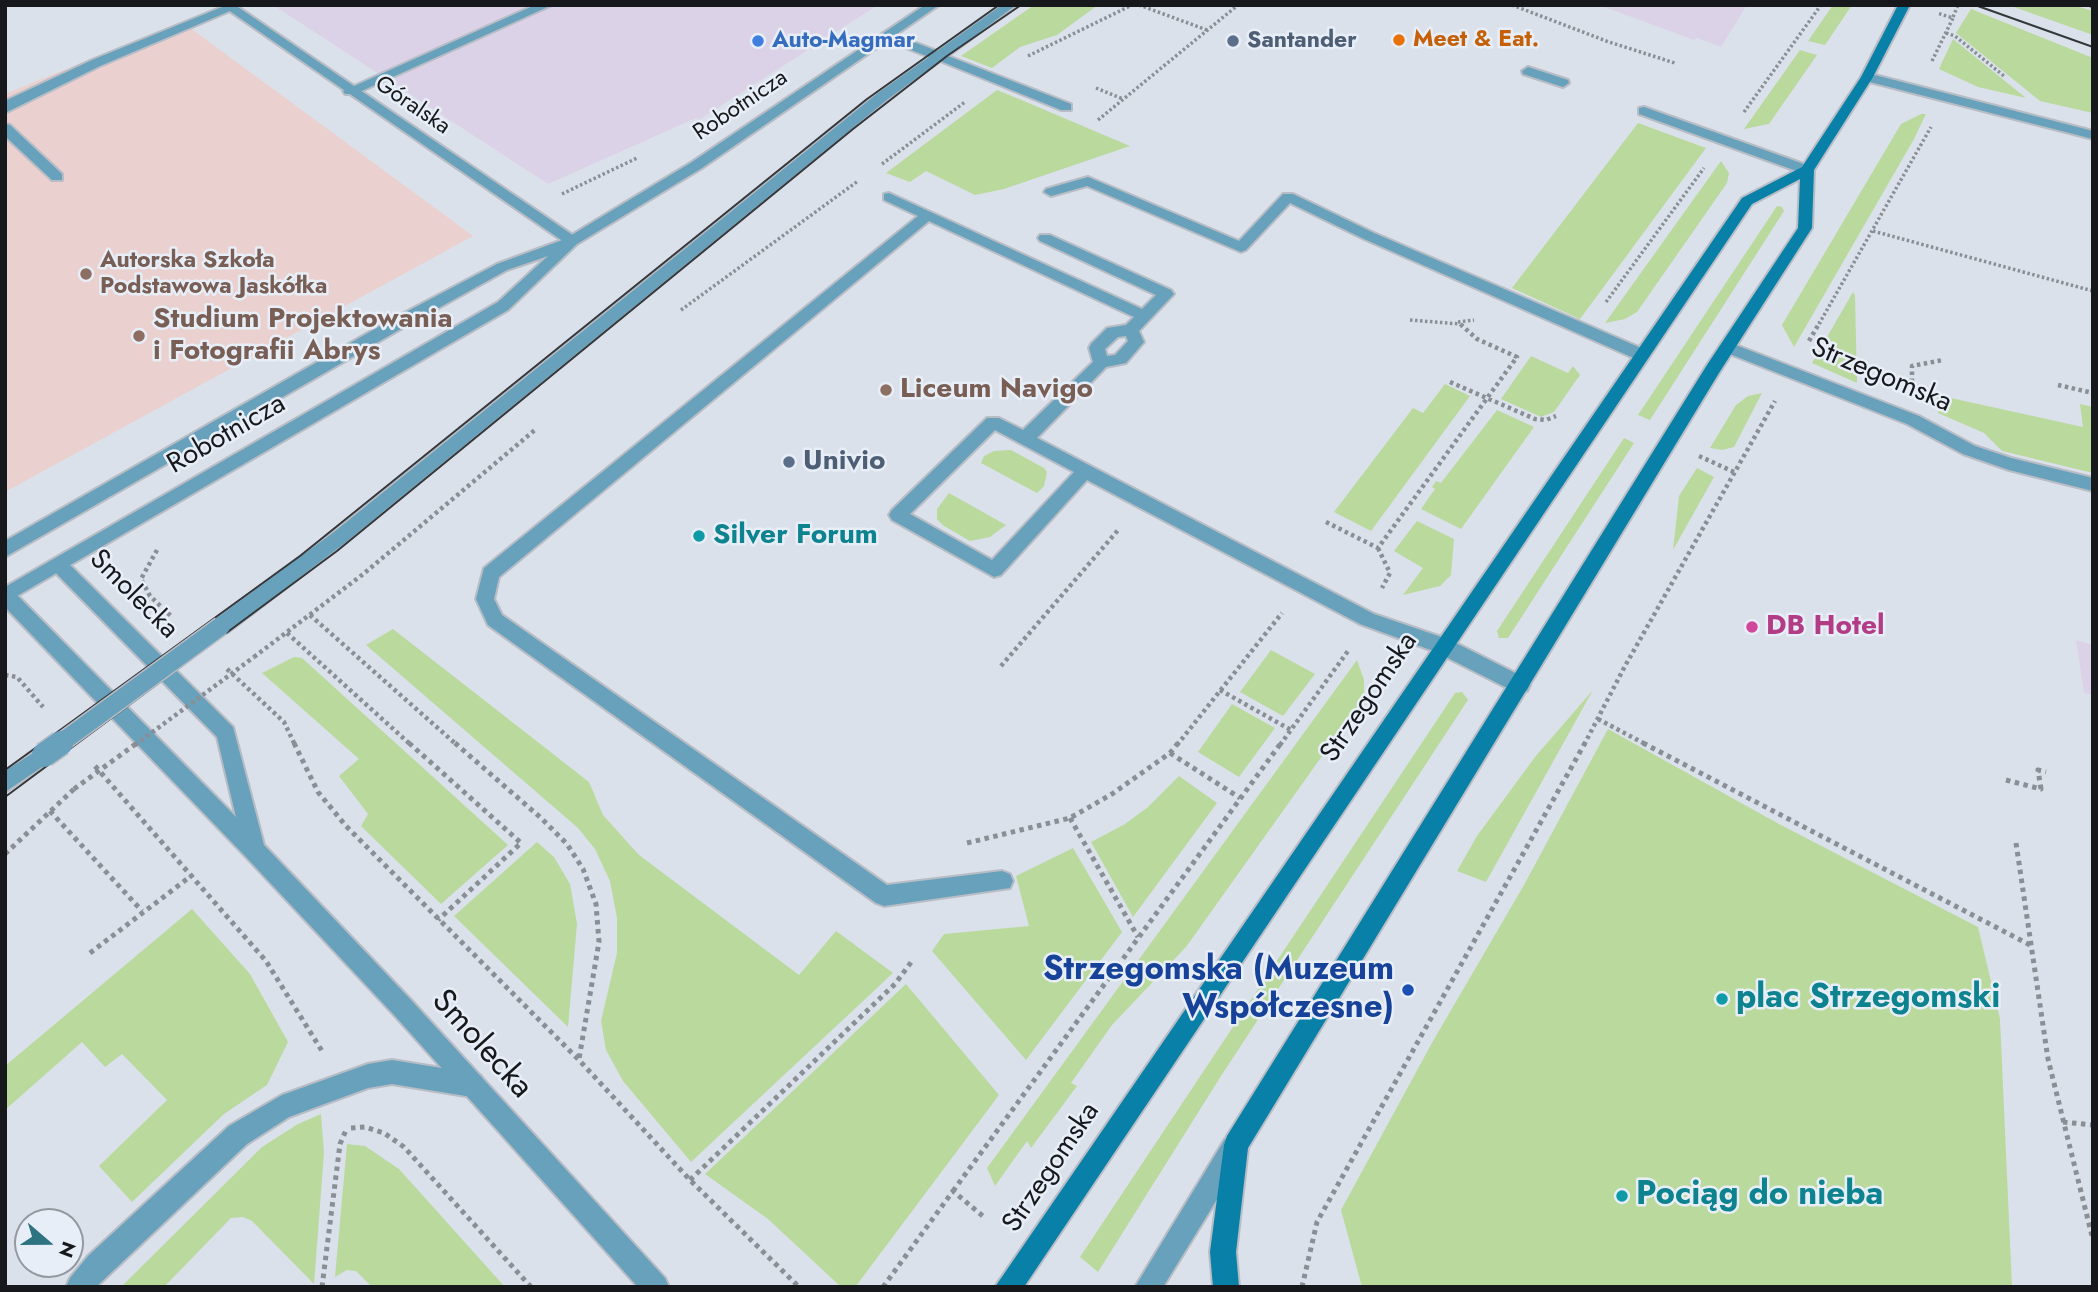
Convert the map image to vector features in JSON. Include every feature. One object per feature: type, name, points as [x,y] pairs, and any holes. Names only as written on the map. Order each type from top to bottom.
[{"type":"main road","name":"Strzegomska","points":[[1008,1287],[1747,201],[1807,170],[1867,77],[1904,5]]},
{"type":"main road","points":[[1226,1287],[1223,1252],[1236,1145],[1728,347],[1805,228],[1807,170]]},
{"type":"street","points":[[350,91],[546,5]]},
{"type":"street","name":"Robotnicza","points":[[5,550],[405,319],[502,267],[572,241],[697,165],[933,5]]},
{"type":"street","points":[[5,783],[349,530],[824,143],[936,56],[1010,5]]},
{"type":"street","points":[[5,109],[12,103],[96,64],[229,7]]},
{"type":"street","name":"Góralska","points":[[229,7],[572,241]]},
{"type":"street","points":[[887,36],[1066,107]]},
{"type":"street","points":[[1528,71],[1563,83]]},
{"type":"street","points":[[1867,77],[2093,135]]},
{"type":"street","points":[[1644,111],[1807,170]]},
{"type":"street","points":[[5,128],[57,177]]},
{"type":"street","points":[[1051,192],[1088,181],[1241,247],[1288,197],[1369,236],[1643,355]]},
{"type":"street","points":[[889,197],[928,215],[491,573],[485,598],[495,620],[884,896],[1002,881]]},
{"type":"street","points":[[1045,238],[1166,294],[1144,316]]},
{"type":"street","name":"Robotnicza","points":[[5,596],[503,306],[572,241]]},
{"type":"street","points":[[1025,439],[1101,362],[1120,359],[1136,342],[1131,330]]},
{"type":"street","name":"Strzegomska","points":[[1728,347],[1913,421],[1969,450],[2009,464],[2093,485]]},
{"type":"street","points":[[1085,471],[994,570],[898,515],[993,422],[1367,619],[1443,646],[1520,685]]},
{"type":"street","name":"Smolecka","points":[[59,565],[226,733],[254,850]]},
{"type":"street","name":"Smolecka","points":[[5,596],[254,850],[656,1287]]},
{"type":"street","points":[[79,1287],[97,1265],[238,1135],[282,1107],[368,1076],[392,1072],[472,1085]]},
{"type":"street","points":[[1147,1287],[1236,1145]]},
{"type":"lane","points":[[928,215],[1144,316],[1131,330]]},
{"type":"path","points":[[879,166],[1029,56],[1132,5]]},
{"type":"path","points":[[1139,5],[1207,30]]},
{"type":"path","points":[[1098,120],[1238,5]]},
{"type":"path","points":[[1511,5],[1609,42],[1675,63]]},
{"type":"path","points":[[1585,331],[1821,5]]},
{"type":"path","points":[[1929,68],[1958,5]]},
{"type":"path","points":[[1926,10],[1953,18]]},
{"type":"path","points":[[1946,33],[1955,36],[2006,77]]},
{"type":"path","points":[[1302,1287],[1317,1222],[1625,666],[1931,128]]},
{"type":"path","points":[[675,314],[860,179]]},
{"type":"path","points":[[1873,231],[2093,291]]},
{"type":"path","points":[[1378,548],[1485,397],[1517,357],[1477,339],[1458,322],[1410,320]]},
{"type":"path","points":[[1450,382],[1535,419],[1546,420],[1560,413]]},
{"type":"path","points":[[2058,386],[2093,393]]},
{"type":"path","points":[[5,854],[74,789],[362,575],[544,422]]},
{"type":"path","points":[[1694,454],[1734,472]]},
{"type":"path","points":[[883,1287],[1291,730],[1346,654],[1367,619],[1390,573],[1378,548],[1326,522]]},
{"type":"path","points":[[1000,666],[1123,526]]},
{"type":"path","points":[[955,846],[1070,818],[1112,794],[1170,753],[1303,585]]},
{"type":"path","points":[[1271,605],[1283,611]]},
{"type":"path","points":[[310,615],[541,818],[567,844],[578,861],[596,904],[599,942],[579,1060]]},
{"type":"path","points":[[287,633],[521,844],[438,920]]},
{"type":"path","points":[[5,675],[17,677],[45,709]]},
{"type":"path","points":[[1220,690],[1291,730]]},
{"type":"path","points":[[1598,719],[2029,945]]},
{"type":"path","points":[[1170,753],[1240,798]]},
{"type":"path","points":[[91,761],[267,961],[329,1064]]},
{"type":"path","points":[[2007,780],[2041,789],[2038,769],[2046,772]]},
{"type":"path","points":[[318,792],[346,825],[438,920],[579,1060],[690,1180],[799,1287]]},
{"type":"path","points":[[50,811],[142,911]]},
{"type":"path","points":[[1070,818],[1138,937]]},
{"type":"path","points":[[2016,843],[2029,945],[2049,1059],[2093,1240]]},
{"type":"path","points":[[90,953],[191,876]]},
{"type":"path","points":[[690,1180],[895,984],[912,961]]},
{"type":"path","points":[[322,1287],[340,1144],[346,1128],[345,1118]]},
{"type":"path","points":[[2063,1122],[2093,1125]]},
{"type":"path","points":[[346,1128],[365,1127],[384,1133],[404,1147],[531,1287]]},
{"type":"path","points":[[953,1191],[984,1217]]},
{"type":"shaded area","points":[[273,5],[878,5],[699,120],[696,118],[548,184]]},
{"type":"shaded area","points":[[1599,5],[1747,5],[1721,47],[1697,38],[1694,40]]},
{"type":"shaded area","points":[[182,22],[473,236],[5,492],[5,94]]},
{"type":"shaded area","points":[[2076,640],[2093,645],[2093,695],[2084,693]]},
{"type":"green space","points":[[1034,5],[1098,5],[1057,35],[1020,47],[992,68],[961,56]]},
{"type":"green space","points":[[1833,5],[1852,5],[1825,45],[1808,41]]},
{"type":"green space","points":[[2008,5],[2073,5],[2093,11],[2093,35]]},
{"type":"green space","points":[[1971,9],[2093,58],[2093,113],[2040,101],[1956,33]]},
{"type":"green space","points":[[1953,39],[2026,98],[1978,87],[1939,69]]},
{"type":"green space","points":[[1800,50],[1817,55],[1769,124],[1744,129]]},
{"type":"green space","points":[[997,90],[1130,146],[1004,189],[975,195],[926,171],[910,182],[886,173]]},
{"type":"green space","points":[[1926,114],[1914,139],[1794,347],[1782,325],[1901,124]]},
{"type":"green space","points":[[1638,123],[1706,148],[1580,319],[1512,288]]},
{"type":"green space","points":[[1721,161],[1729,173],[1727,183],[1637,312],[1625,319],[1605,323]]},
{"type":"green space","points":[[1777,206],[1784,211],[1650,420],[1638,415]]},
{"type":"green space","points":[[1853,292],[1855,296],[1857,383],[1812,363]]},
{"type":"green space","points":[[1531,356],[1568,373],[1573,366],[1580,375],[1554,412],[1541,417],[1501,399]]},
{"type":"green space","points":[[1445,384],[1470,396],[1371,531],[1334,512],[1413,408],[1423,413]]},
{"type":"green space","points":[[1762,393],[1734,447],[1722,450],[1710,448],[1736,405],[1748,396]]},
{"type":"green space","points":[[1937,395],[2083,427],[2080,404],[2093,407],[2093,473],[2002,451],[1984,433],[1938,413]]},
{"type":"green space","points":[[1497,410],[1534,427],[1461,529],[1421,509],[1435,489],[1432,487],[1436,481],[1441,483]]},
{"type":"green space","points":[[1624,438],[1634,443],[1508,638],[1499,638],[1497,631]]},
{"type":"green space","points":[[1011,450],[1047,472],[1044,486],[1037,493],[981,463],[984,456],[994,451]]},
{"type":"green space","points":[[1697,468],[1714,477],[1673,550],[1679,496]]},
{"type":"green space","points":[[949,493],[1006,525],[990,537],[970,541],[937,519],[937,509]]},
{"type":"green space","points":[[1417,521],[1454,539],[1451,575],[1440,586],[1403,595],[1423,568],[1394,551]]},
{"type":"green space","points":[[393,629],[589,782],[603,815],[639,855],[799,975],[836,931],[893,973],[691,1162],[623,1081],[606,1050],[601,1021],[617,953],[617,918],[610,881],[595,849],[578,828],[366,645]]},
{"type":"green space","points":[[1271,650],[1315,674],[1283,716],[1240,692]]},
{"type":"green space","points":[[294,657],[302,658],[508,845],[441,904],[361,826],[368,814],[339,776],[359,759],[262,673]]},
{"type":"green space","points":[[1357,660],[1364,680],[1364,694],[1357,707],[1186,947],[1112,1025],[1071,1083],[1077,1086],[1031,1148],[1027,1141],[995,1186],[987,1168]]},
{"type":"green space","points":[[1593,690],[1486,882],[1457,871],[1477,836],[1535,757]]},
{"type":"green space","points":[[1462,692],[1468,700],[1221,1076],[1098,1272],[1080,1257],[1455,693]]},
{"type":"green space","points":[[1232,704],[1275,728],[1239,777],[1198,752]]},
{"type":"green space","name":"plac Strzegomski","points":[[1608,729],[1779,824],[1978,927],[2000,1019],[2012,1287],[1362,1287],[1341,1210],[1433,1041],[1524,885]]},
{"type":"green space","points":[[1179,776],[1217,803],[1133,917],[1091,842],[1125,824],[1148,807]]},
{"type":"green space","points":[[537,842],[554,857],[570,884],[577,924],[568,1027],[454,916]]},
{"type":"green space","points":[[1073,848],[1122,932],[1026,1060],[932,951],[944,934],[1029,926],[1016,876]]},
{"type":"green space","points":[[192,909],[250,974],[288,1042],[267,1085],[224,1114],[132,1202],[99,1166],[167,1100],[122,1054],[105,1067],[82,1042],[5,1110],[5,1066]]},
{"type":"green space","points":[[906,984],[999,1095],[856,1286],[841,1287],[768,1219],[705,1174]]},
{"type":"green space","points":[[321,1114],[324,1153],[314,1284],[252,1221],[243,1217],[231,1218],[164,1287],[121,1287],[262,1147],[298,1124]]},
{"type":"green space","points":[[347,1144],[365,1146],[399,1169],[505,1287],[372,1287],[356,1271],[347,1270],[335,1277]]},
{"type":"tram line","points":[[5,770],[300,556],[867,99],[999,5]]},
{"type":"tram line","points":[[5,797],[337,551],[853,129],[947,56],[1021,5]]},
{"type":"tram line","points":[[1975,5],[2093,47]]},
{"type":"place","name":"Meet & Eat.","points":[[1399,40]]},
{"type":"place","name":"Auto-Magmar","points":[[758,41]]},
{"type":"place","name":"Santander","points":[[1233,41]]},
{"type":"place","name":"Autorska Szkoła Podstawowa Jaskółka","points":[[86,274]]},
{"type":"place","name":"Studium Projektowania i Fotografii Abrys","points":[[139,336]]},
{"type":"place","name":"Liceum Navigo","points":[[886,390]]},
{"type":"place","name":"Univio","points":[[789,462]]},
{"type":"place","name":"Silver Forum","points":[[699,536]]},
{"type":"place","name":"DB Hotel","points":[[1752,627]]},
{"type":"place","name":"Strzegomska (Muzeum Współczesne)","points":[[1408,990]]},
{"type":"place","name":"plac Strzegomski","points":[[1722,999]]},
{"type":"place","name":"Pociąg do nieba","points":[[1622,1196]]}]
